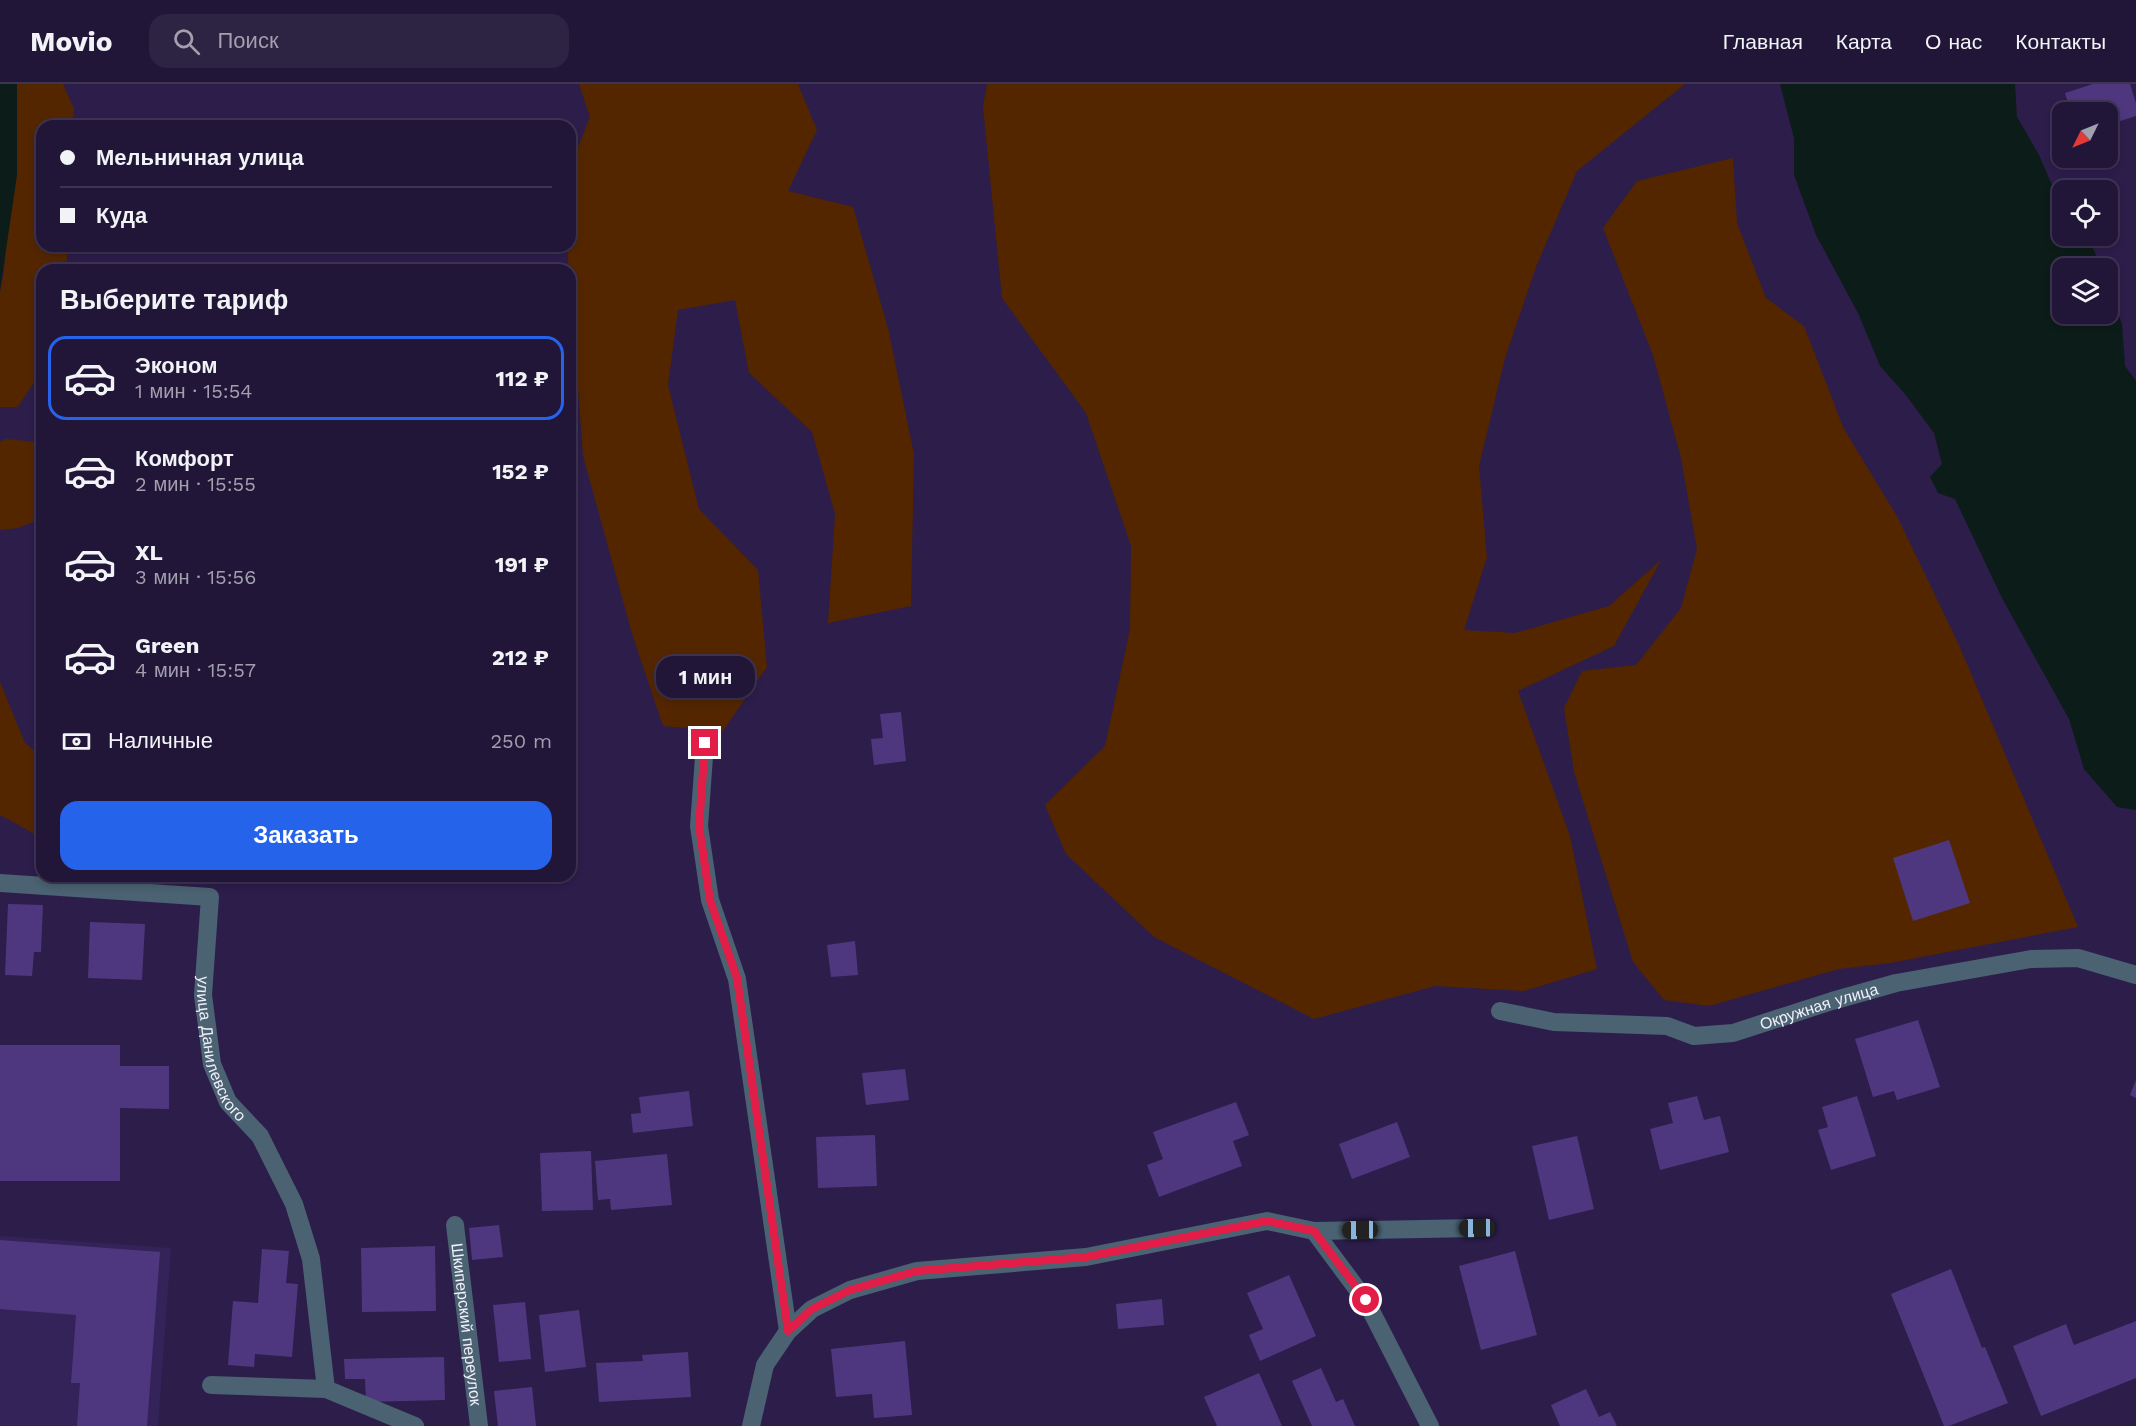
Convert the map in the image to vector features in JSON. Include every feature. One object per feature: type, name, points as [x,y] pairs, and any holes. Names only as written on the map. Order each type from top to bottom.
[{"type":"street","points":[[705,743],[699,826],[710,900],[737,978],[788,1331]]},
{"type":"street","name":"улица Данилевского","points":[[0,883],[210,897],[203,995],[212,1064],[228,1102],[260,1136],[294,1204],[311,1259],[326,1389]]},
{"type":"street","name":"Окружная улица","points":[[1500,1011],[1554,1022],[1667,1026],[1694,1036],[1733,1033],[1832,1000],[1896,982],[2031,958],[2078,958],[2136,975]]},
{"type":"street","points":[[751,1426],[765,1365],[788,1331],[812,1309],[850,1290],[917,1271],[1086,1257],[1267,1221],[1314,1231],[1477,1228]]},
{"type":"street","name":"Шкиперский переулок","points":[[455,1225],[479,1426]]},
{"type":"street","points":[[1314,1231],[1366,1300],[1430,1426]]},
{"type":"street","points":[[211,1385],[326,1389],[415,1426]]},
{"type":"shaded area","points":[[0,84],[17,84],[17,175],[0,291]]},
{"type":"shaded area","points":[[17,84],[63,84],[74,109],[73,120],[36,120],[36,252],[68,252],[66,264],[36,264],[36,379],[18,407],[0,407],[0,291],[4,271]]},
{"type":"shaded area","points":[[579,84],[798,84],[817,130],[788,191],[853,207],[888,328],[914,454],[911,606],[828,623],[835,514],[812,432],[749,373],[735,300],[678,310],[668,385],[699,509],[758,570],[767,667],[723,731],[663,726],[633,637],[583,456],[576,364],[576,264],[568,264],[567,252],[576,252],[576,152],[590,117]]},
{"type":"shaded area","points":[[987,84],[1685,84],[1577,171],[1536,267],[1505,358],[1479,466],[1487,557],[1464,630],[1515,633],[1609,606],[1661,560],[1614,646],[1518,691],[1570,836],[1597,969],[1524,991],[1435,986],[1314,1019],[1154,937],[1066,854],[1045,805],[1105,746],[1130,629],[1131,546],[1086,413],[1002,298],[983,107]]},
{"type":"shaded area","points":[[1780,84],[2015,84],[2017,117],[2039,155],[2052,185],[2052,246],[2092,246],[2097,258],[2052,258],[2052,324],[2118,324],[2118,313],[2122,324],[2125,366],[2136,381],[2136,810],[2117,807],[2084,769],[2069,719],[2002,598],[1955,499],[1938,493],[1930,477],[1942,464],[1934,433],[1905,394],[1880,366],[1859,315],[1816,235],[1794,175],[1794,138]]},
{"type":"shaded area","points":[[1733,158],[1737,223],[1766,298],[1804,326],[1844,429],[1898,518],[1959,645],[2078,927],[1890,963],[1839,969],[1709,1006],[1664,1000],[1633,962],[1574,772],[1564,708],[1582,671],[1636,665],[1681,608],[1697,549],[1681,458],[1653,355],[1603,228],[1637,181]]},
{"type":"shaded area","points":[[6,439],[36,442],[36,520],[18,528],[0,530],[0,442]]},
{"type":"shaded area","points":[[0,682],[25,743],[36,752],[36,835],[0,815]]},
{"type":"shaded area","points":[[0,1236],[171,1248],[158,1426],[0,1426]]},
{"type":"building","points":[[2093,84],[2130,84],[2136,103],[2136,116],[2118,122],[2118,102],[2068,102],[2065,93]]},
{"type":"building","points":[[901,712],[906,761],[874,765],[871,739],[883,738],[880,714]]},
{"type":"building","points":[[1949,840],[1970,903],[1913,921],[1893,858]]},
{"type":"building","points":[[8,904],[43,905],[41,952],[34,952],[32,976],[5,975]]},
{"type":"building","points":[[90,922],[145,924],[142,980],[88,978]]},
{"type":"building","points":[[855,941],[858,975],[831,977],[827,945]]},
{"type":"building","points":[[1918,1020],[1940,1087],[1897,1100],[1894,1091],[1873,1097],[1855,1039]]},
{"type":"building","points":[[0,1045],[120,1045],[120,1066],[169,1066],[169,1109],[120,1108],[120,1181],[0,1181]]},
{"type":"building","points":[[905,1069],[909,1100],[866,1105],[862,1073]]},
{"type":"building","points":[[2136,1080],[2136,1098],[2130,1095]]},
{"type":"building","points":[[689,1091],[693,1126],[633,1133],[631,1114],[641,1113],[639,1097]]},
{"type":"building","points":[[1697,1096],[1704,1120],[1720,1116],[1729,1152],[1660,1170],[1650,1129],[1673,1123],[1668,1103]]},
{"type":"building","points":[[1857,1096],[1876,1156],[1831,1170],[1818,1130],[1828,1127],[1822,1107]]},
{"type":"building","points":[[1236,1102],[1249,1135],[1233,1141],[1242,1166],[1159,1197],[1147,1165],[1163,1159],[1153,1132]]},
{"type":"building","points":[[1397,1122],[1410,1157],[1352,1179],[1339,1144]]},
{"type":"building","points":[[875,1135],[877,1186],[818,1188],[816,1137]]},
{"type":"building","points":[[1577,1136],[1594,1209],[1549,1220],[1532,1146]]},
{"type":"building","points":[[591,1151],[593,1210],[542,1211],[540,1153]]},
{"type":"building","points":[[667,1154],[672,1205],[611,1210],[610,1199],[598,1200],[595,1161]]},
{"type":"building","points":[[499,1225],[503,1257],[472,1260],[469,1228]]},
{"type":"building","points":[[0,1240],[160,1252],[147,1426],[77,1426],[80,1383],[71,1383],[76,1315],[0,1309]]},
{"type":"building","points":[[435,1246],[436,1311],[362,1312],[361,1248]]},
{"type":"building","points":[[262,1249],[289,1251],[286,1283],[298,1284],[292,1357],[255,1354],[254,1367],[228,1365],[233,1301],[258,1303]]},
{"type":"building","points":[[1515,1251],[1537,1335],[1481,1350],[1459,1266]]},
{"type":"building","points":[[1951,1269],[1982,1348],[1985,1347],[2008,1403],[1944,1426],[1891,1294]]},
{"type":"building","points":[[1289,1275],[1316,1336],[1260,1361],[1249,1335],[1263,1329],[1247,1293]]},
{"type":"building","points":[[1162,1299],[1164,1325],[1118,1329],[1116,1304]]},
{"type":"building","points":[[525,1302],[531,1359],[499,1362],[493,1305]]},
{"type":"building","points":[[579,1310],[586,1367],[545,1372],[539,1315]]},
{"type":"building","points":[[2136,1321],[2136,1378],[2041,1416],[2013,1346],[2066,1324],[2074,1345]]},
{"type":"building","points":[[905,1341],[912,1415],[874,1418],[872,1394],[836,1397],[831,1349]]},
{"type":"building","points":[[688,1352],[691,1397],[599,1402],[596,1363],[643,1361],[642,1355]]},
{"type":"building","points":[[444,1357],[445,1400],[366,1402],[365,1379],[345,1379],[344,1359]]},
{"type":"building","points":[[1321,1368],[1336,1402],[1343,1399],[1355,1426],[1312,1426],[1292,1381]]},
{"type":"building","points":[[1259,1373],[1282,1426],[1217,1426],[1204,1397]]},
{"type":"building","points":[[532,1387],[536,1426],[498,1426],[494,1391]]},
{"type":"building","points":[[1586,1389],[1599,1417],[1610,1412],[1617,1426],[1560,1426],[1551,1405]]},
{"type":"route","points":[[705,743],[699,826],[710,900],[737,978],[788,1331],[812,1309],[850,1290],[917,1271],[1086,1257],[1267,1221],[1314,1231],[1366,1300]]}]
